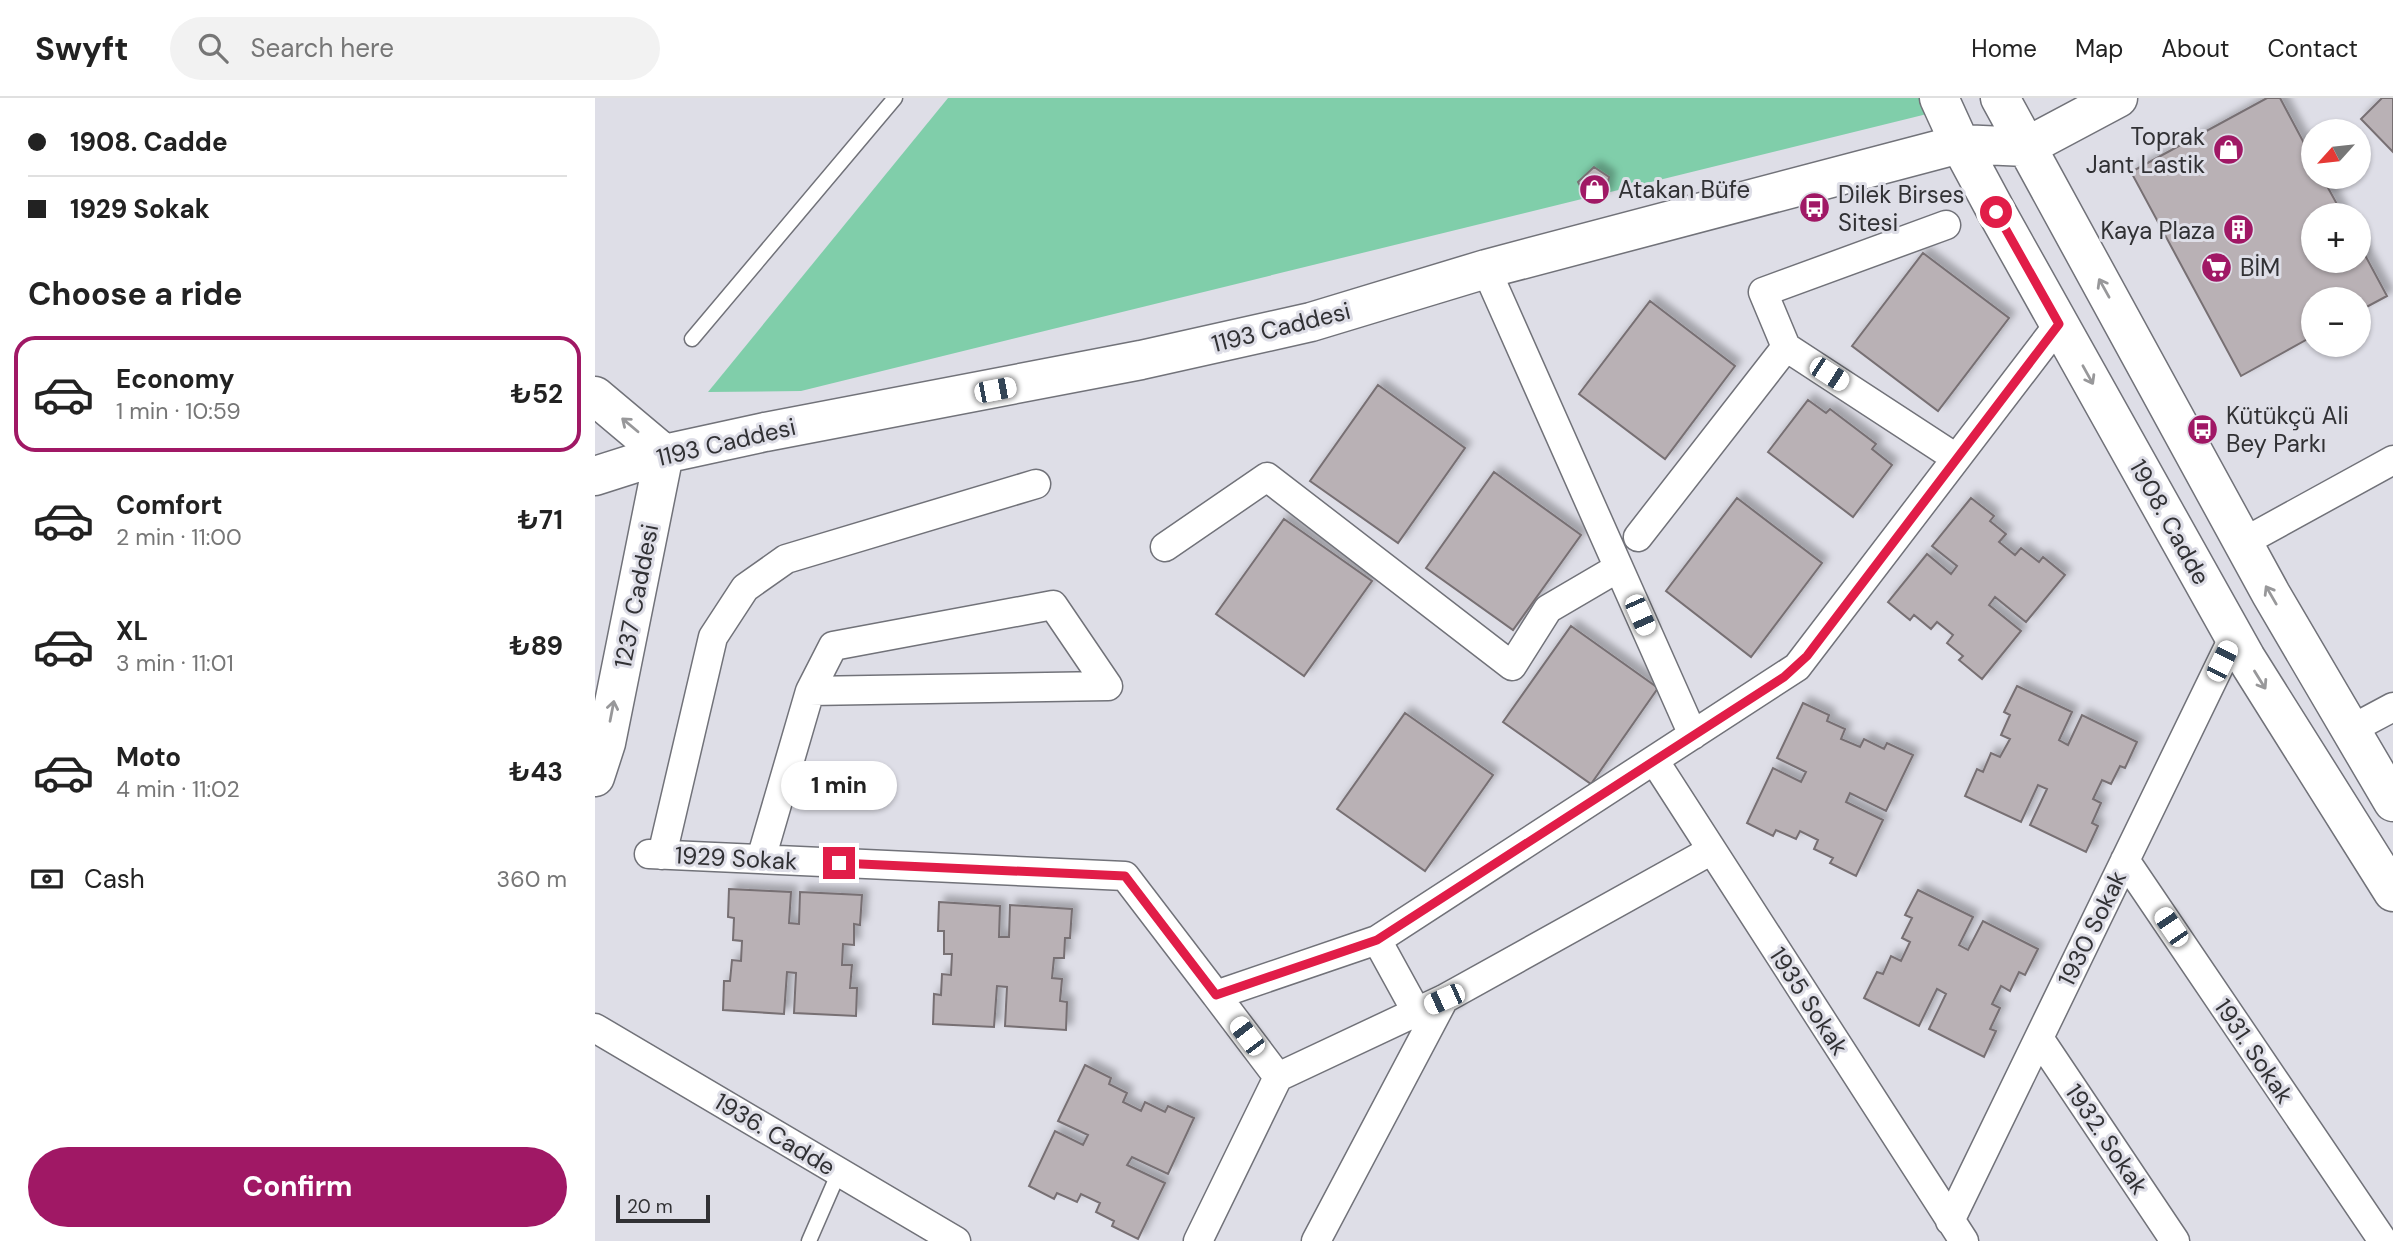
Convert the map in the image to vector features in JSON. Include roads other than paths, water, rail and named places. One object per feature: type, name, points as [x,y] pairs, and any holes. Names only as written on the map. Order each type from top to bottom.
[{"type":"main road","name":"1908. Cadde","points":[[1939,98],[1959,144],[2234,636],[2393,892]]},
{"type":"main road","points":[[1959,144],[2026,147],[2118,98]]},
{"type":"main road","points":[[1959,144],[2004,100],[2026,147],[2242,543],[2393,802]]},
{"type":"main road","name":"1193 Caddesi","points":[[595,476],[664,454],[765,432],[1141,360],[1311,323],[1486,269],[1959,144]]},
{"type":"main road","points":[[595,396],[664,454]]},
{"type":"main road","name":"1237 Caddesi","points":[[595,777],[606,743],[664,454]]},
{"type":"street","points":[[1946,225],[1763,292],[1786,347],[1956,458]]},
{"type":"street","points":[[1486,269],[1693,735]]},
{"type":"street","points":[[1216,995],[1377,940],[1797,667],[2059,324]]},
{"type":"street","points":[[1638,537],[1786,347]]},
{"type":"street","points":[[2242,543],[2393,460]]},
{"type":"street","points":[[1165,547],[1267,477],[1511,666],[1548,609],[1618,568]]},
{"type":"street","name":"1929 Sokak","points":[[1036,485],[786,559],[745,588],[713,637],[656,854],[1125,876],[1278,1077]]},
{"type":"street","points":[[761,859],[810,691],[833,646],[1053,605],[1108,686],[810,691]]},
{"type":"street","name":"1930 Sokak","points":[[1957,1231],[2039,1038],[2234,636]]},
{"type":"street","points":[[2350,730],[2393,707]]},
{"type":"street","name":"1935 Sokak","points":[[1654,760],[1957,1231]]},
{"type":"street","points":[[1198,1241],[1278,1077],[1444,999],[1712,850]]},
{"type":"street","name":"1931. Sokak","points":[[2125,860],[2383,1241]]},
{"type":"street","points":[[1377,940],[1416,1012]]},
{"type":"street","points":[[1316,1241],[1444,999]]},
{"type":"street","name":"1936. Cadde","points":[[595,1028],[956,1241]]},
{"type":"street","name":"1932. Sokak","points":[[2039,1038],[2175,1241]]},
{"type":"lane","points":[[692,339],[895,98]]},
{"type":"lane","points":[[809,1241],[839,1172]]},
{"type":"place","name":"Toprak Jant Lastik","points":[[2228,150]]},
{"type":"place","name":"Atakan Büfe","points":[[1595,189]]},
{"type":"place","name":"Dilek Birses Sitesi","points":[[1815,208]]},
{"type":"place","name":"Kaya Plaza","points":[[2238,230]]},
{"type":"place","name":"BİM","points":[[2217,267]]},
{"type":"place","name":"Kütükçü Ali Bey Parkı","points":[[2203,429]]}]
